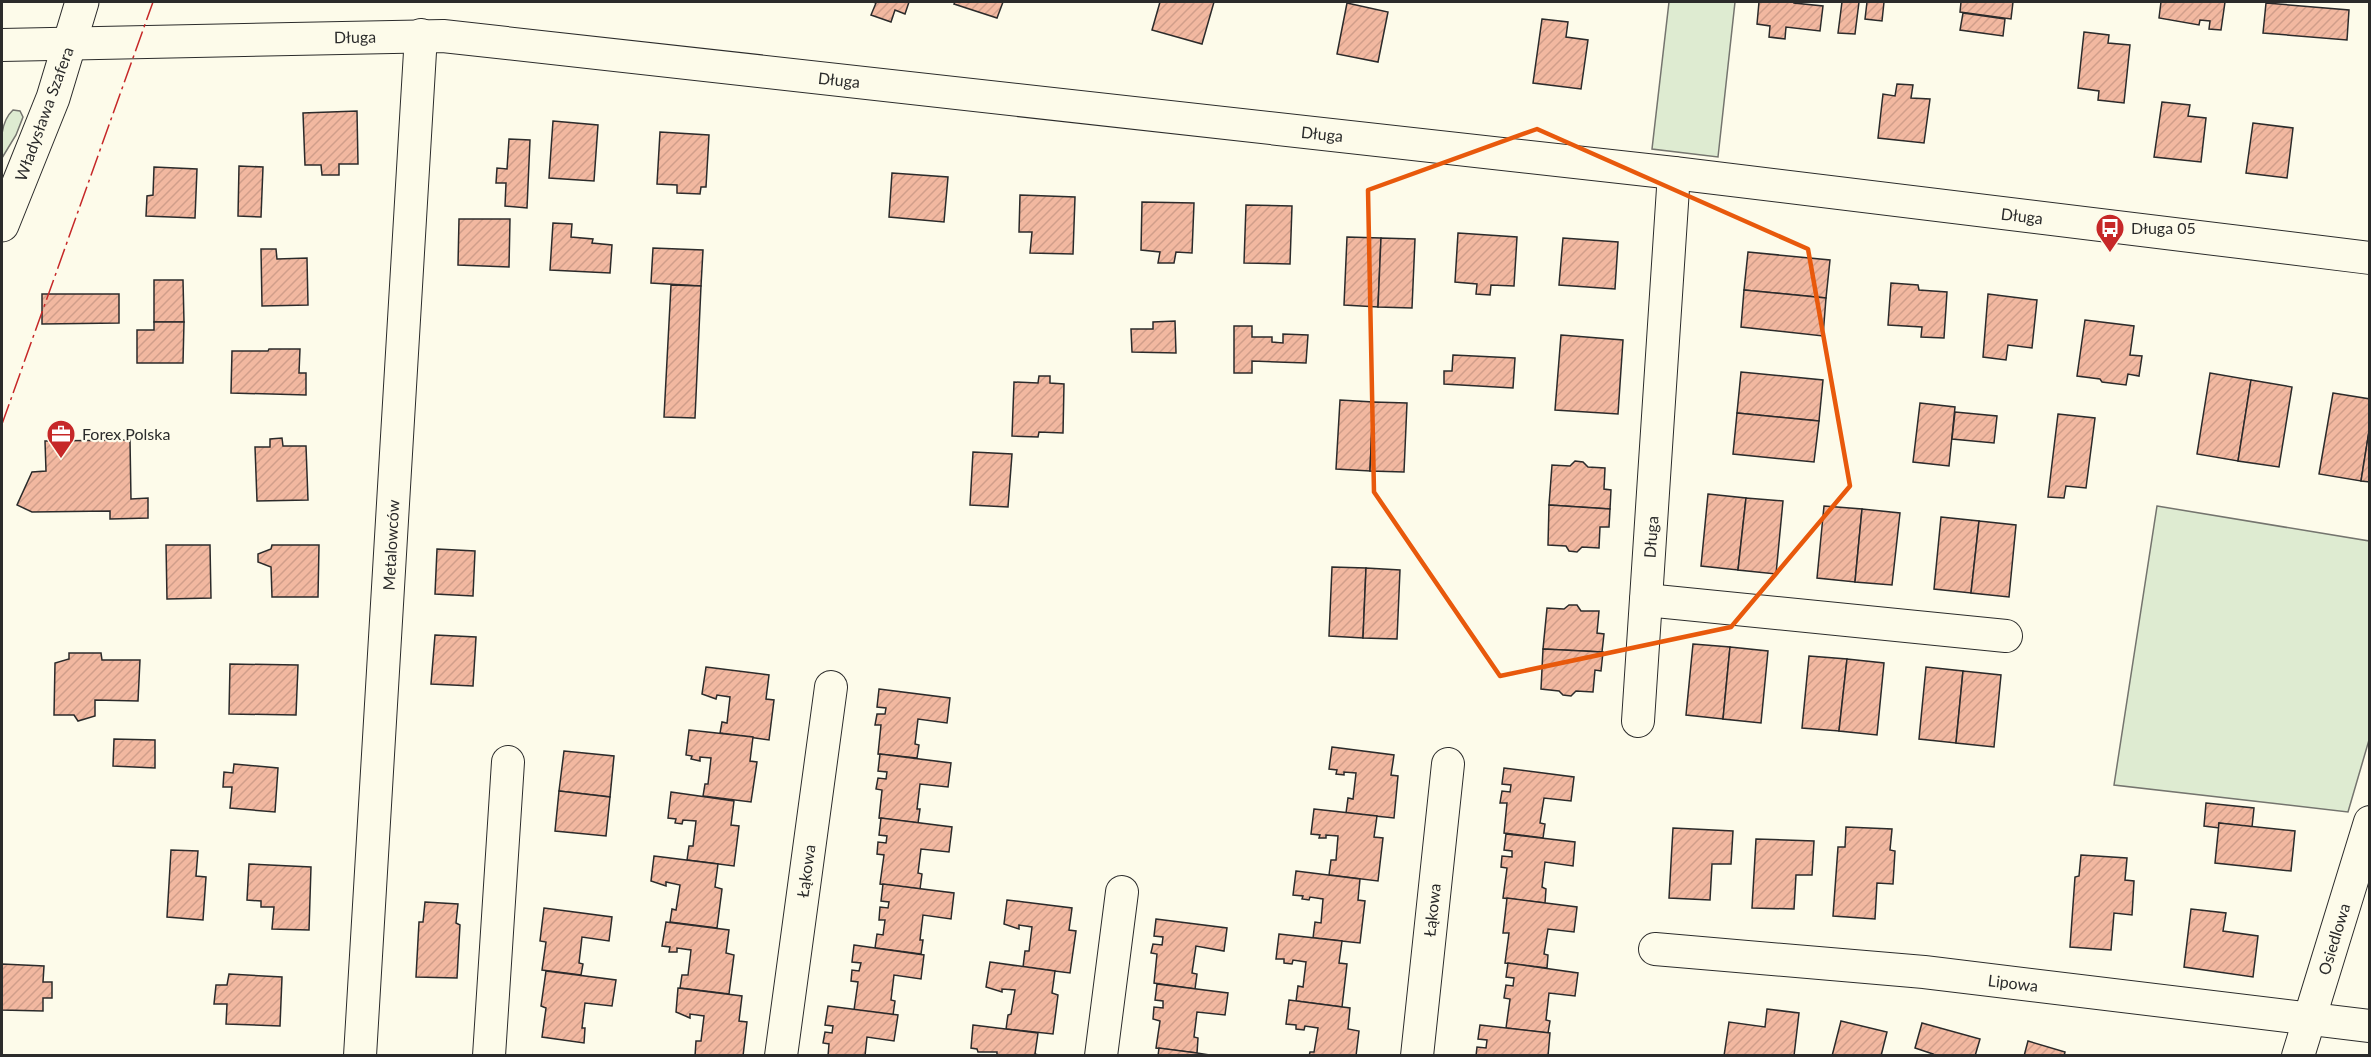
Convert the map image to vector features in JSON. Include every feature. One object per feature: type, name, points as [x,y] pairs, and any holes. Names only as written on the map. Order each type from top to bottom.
[{"type":"street","name":"Władysława Szafera","points":[[2,225],[53,98],[82,2]]},
{"type":"street","name":"Metalowców","points":[[360,1056],[422,35]]},
{"type":"street","name":"Długa","points":[[2,45],[443,36],[1674,173],[2370,258]]},
{"type":"street","name":"Długa","points":[[1638,721],[1674,173]]},
{"type":"street","points":[[1646,600],[2006,636]]},
{"type":"street","name":"Łąkowa","points":[[781,1056],[831,687]]},
{"type":"street","points":[[489,1056],[508,762]]},
{"type":"street","name":"Łąkowa","points":[[1417,1056],[1448,764]]},
{"type":"street","name":"Osiedlowa","points":[[2298,1056],[2370,822]]},
{"type":"street","points":[[1101,1056],[1122,892]]},
{"type":"street","name":"Lipowa","points":[[1655,949],[1924,972],[2370,1026]]},
{"type":"highlighted area","points":[[1537,129],[1808,249],[1850,486],[1731,627],[1500,676],[1374,492],[1368,190]]},
{"type":"green space","points":[[1669,2],[1735,2],[1718,157],[1652,149]]},
{"type":"green space","points":[[13,110],[20,111],[23,117],[16,135],[2,158],[4,126]]},
{"type":"green space","points":[[2157,506],[2369,541],[2369,740],[2348,812],[2114,785]]},
{"type":"building","points":[[873,2],[909,2],[905,14],[895,10],[891,22],[871,15],[876,3]]},
{"type":"building","points":[[955,2],[1003,2],[997,18],[954,4]]},
{"type":"building","points":[[1160,2],[1214,2],[1202,44],[1152,30]]},
{"type":"building","points":[[1759,2],[1794,2],[1823,6],[1820,31],[1786,27],[1785,39],[1769,37],[1770,26],[1757,24]]},
{"type":"building","points":[[1842,2],[1859,2],[1855,34],[1838,33]]},
{"type":"building","points":[[1867,2],[1884,2],[1882,21],[1865,19]]},
{"type":"building","points":[[1961,2],[2013,2],[2011,19],[1960,12]]},
{"type":"building","points":[[2161,2],[2225,2],[2221,30],[2209,29],[2210,21],[2200,20],[2199,25],[2159,18]]},
{"type":"building","points":[[1347,3],[1388,12],[1378,62],[1337,54]]},
{"type":"building","points":[[2266,3],[2349,10],[2347,40],[2263,33]]},
{"type":"building","points":[[1963,13],[2005,19],[2003,36],[1960,30]]},
{"type":"building","points":[[1542,19],[1568,22],[1566,37],[1588,40],[1581,89],[1533,83]]},
{"type":"building","points":[[2084,32],[2109,35],[2108,43],[2130,45],[2124,103],[2098,100],[2099,91],[2078,88]]},
{"type":"building","points":[[1897,84],[1913,85],[1911,98],[1930,99],[1924,143],[1878,138],[1883,94],[1895,96]]},
{"type":"building","points":[[2162,102],[2190,105],[2188,116],[2206,118],[2201,162],[2154,157]]},
{"type":"building","points":[[357,111],[358,164],[339,164],[339,175],[322,175],[321,165],[305,165],[303,113]]},
{"type":"building","points":[[553,121],[598,125],[594,181],[549,178]]},
{"type":"building","points":[[2253,123],[2293,128],[2287,178],[2246,173]]},
{"type":"building","points":[[660,132],[709,135],[706,187],[701,187],[700,194],[677,193],[677,185],[657,184]]},
{"type":"building","points":[[509,139],[530,140],[527,208],[505,206],[506,183],[496,183],[497,168],[507,169]]},
{"type":"building","points":[[239,166],[263,167],[261,217],[238,216]]},
{"type":"building","points":[[154,167],[197,169],[195,218],[146,216],[147,196],[153,195]]},
{"type":"building","points":[[892,173],[948,177],[944,222],[889,217]]},
{"type":"building","points":[[1020,195],[1075,197],[1073,254],[1030,253],[1032,232],[1019,232]]},
{"type":"building","points":[[1142,202],[1194,203],[1192,253],[1176,252],[1174,263],[1158,263],[1160,252],[1141,250]]},
{"type":"building","points":[[1246,205],[1292,206],[1290,264],[1244,263]]},
{"type":"building","points":[[459,219],[510,219],[509,267],[458,265]]},
{"type":"building","points":[[553,223],[572,224],[571,237],[593,239],[592,243],[612,245],[610,273],[550,270]]},
{"type":"building","points":[[1458,233],[1517,237],[1514,286],[1491,285],[1490,295],[1476,294],[1477,284],[1455,282]]},
{"type":"building","points":[[1347,237],[1381,238],[1378,307],[1344,305]]},
{"type":"building","points":[[1381,238],[1415,239],[1412,308],[1378,307]]},
{"type":"building","points":[[1563,238],[1618,242],[1615,289],[1559,285]]},
{"type":"building","points":[[653,248],[703,250],[701,286],[651,283]]},
{"type":"building","points":[[261,249],[276,249],[277,259],[307,258],[308,305],[262,306]]},
{"type":"building","points":[[1748,252],[1830,260],[1826,298],[1744,290]]},
{"type":"building","points":[[154,280],[183,280],[184,322],[154,322]]},
{"type":"building","points":[[1891,283],[1918,285],[1919,290],[1947,292],[1944,338],[1921,337],[1922,327],[1888,325]]},
{"type":"building","points":[[671,285],[701,286],[695,418],[664,417]]},
{"type":"building","points":[[1744,290],[1826,298],[1823,336],[1741,327]]},
{"type":"building","points":[[42,294],[119,294],[119,323],[42,324]]},
{"type":"building","points":[[1988,294],[2037,300],[2032,348],[2008,345],[2006,360],[1983,357]]},
{"type":"building","points":[[2085,320],[2134,326],[2130,355],[2142,356],[2139,376],[2128,374],[2126,385],[2077,376]]},
{"type":"building","points":[[1175,321],[1176,353],[1132,352],[1131,329],[1153,329],[1153,322]]},
{"type":"building","points":[[154,322],[184,322],[183,363],[137,363],[137,330],[154,330]]},
{"type":"building","points":[[1234,326],[1252,326],[1252,337],[1272,337],[1272,342],[1283,343],[1283,334],[1308,335],[1306,363],[1252,361],[1252,373],[1234,373]]},
{"type":"building","points":[[1561,335],[1623,340],[1618,414],[1555,410]]},
{"type":"building","points":[[269,349],[300,349],[299,373],[306,373],[306,395],[231,393],[232,351],[268,351]]},
{"type":"building","points":[[1453,355],[1515,358],[1513,388],[1444,384],[1444,371],[1452,371]]},
{"type":"building","points":[[1741,372],[1823,380],[1819,421],[1737,413]]},
{"type":"building","points":[[2210,373],[2251,380],[2238,461],[2197,454]]},
{"type":"building","points":[[1039,376],[1050,376],[1050,383],[1064,384],[1063,433],[1039,432],[1038,437],[1012,436],[1014,382],[1038,383]]},
{"type":"building","points":[[2251,380],[2292,387],[2279,467],[2238,461]]},
{"type":"building","points":[[2333,393],[2370,399],[2370,425],[2361,481],[2319,474]]},
{"type":"building","points":[[1340,400],[1373,402],[1370,471],[1336,469]]},
{"type":"building","points":[[1373,402],[1407,403],[1404,472],[1370,471]]},
{"type":"building","points":[[1920,403],[1955,407],[1949,466],[1913,462]]},
{"type":"building","points":[[1955,412],[1997,416],[1994,443],[1952,439]]},
{"type":"building","points":[[1737,413],[1819,421],[1814,462],[1733,454]]},
{"type":"building","points":[[2058,414],[2095,418],[2086,488],[2066,486],[2064,498],[2048,497]]},
{"type":"building","points":[[2370,425],[2370,482],[2361,481]]},
{"type":"building","points":[[282,438],[283,446],[306,446],[308,500],[257,501],[255,447],[270,447],[270,439]]},
{"type":"building","points":[[130,440],[131,499],[148,498],[148,518],[110,519],[110,511],[32,512],[17,505],[32,472],[46,471],[45,441]]},
{"type":"building","points":[[973,452],[1012,454],[1008,507],[970,505]]},
{"type":"building","points":[[1575,461],[1583,462],[1588,467],[1605,468],[1604,489],[1611,490],[1610,509],[1549,505],[1552,465],[1570,466]]},
{"type":"building","points":[[1708,494],[1746,498],[1738,570],[1701,566]]},
{"type":"building","points":[[1746,498],[1783,501],[1776,574],[1738,570]]},
{"type":"building","points":[[1549,505],[1610,509],[1609,527],[1600,527],[1599,548],[1582,547],[1577,552],[1569,551],[1566,546],[1548,545]]},
{"type":"building","points":[[1824,506],[1862,509],[1855,582],[1817,578]]},
{"type":"building","points":[[1862,509],[1900,513],[1892,585],[1855,582]]},
{"type":"building","points":[[1941,517],[1979,521],[1971,593],[1934,589]]},
{"type":"building","points":[[1979,521],[2016,525],[2009,597],[1971,593]]},
{"type":"building","points":[[166,545],[210,545],[211,598],[167,599]]},
{"type":"building","points":[[272,545],[319,545],[318,597],[272,597],[271,567],[258,562],[258,554],[271,549]]},
{"type":"building","points":[[437,549],[475,551],[473,596],[435,594]]},
{"type":"building","points":[[1332,567],[1366,568],[1363,638],[1329,636]]},
{"type":"building","points":[[1366,568],[1400,570],[1397,639],[1363,638]]},
{"type":"building","points":[[1569,605],[1577,605],[1581,611],[1599,611],[1597,633],[1604,634],[1602,652],[1543,649],[1547,608],[1564,609]]},
{"type":"building","points":[[435,635],[476,637],[473,686],[431,684]]},
{"type":"building","points":[[1693,644],[1730,647],[1723,719],[1686,715]]},
{"type":"building","points":[[1730,647],[1768,651],[1761,723],[1723,719]]},
{"type":"building","points":[[1543,649],[1603,652],[1601,671],[1595,670],[1593,692],[1576,691],[1571,696],[1563,695],[1559,691],[1541,689]]},
{"type":"building","points":[[69,653],[101,653],[102,660],[140,660],[138,701],[95,700],[95,716],[78,721],[74,715],[54,715],[55,663],[69,659]]},
{"type":"building","points":[[1809,656],[1847,659],[1839,731],[1802,728]]},
{"type":"building","points":[[1847,659],[1884,663],[1877,735],[1839,731]]},
{"type":"building","points":[[230,664],[298,665],[296,715],[229,714]]},
{"type":"building","points":[[706,667],[769,675],[766,699],[774,700],[769,740],[720,733],[722,722],[727,723],[730,697],[717,695],[716,699],[702,694]]},
{"type":"building","points":[[1926,667],[1963,671],[1956,743],[1919,739]]},
{"type":"building","points":[[1963,671],[2001,675],[1994,747],[1956,743]]},
{"type":"building","points":[[879,689],[950,698],[947,723],[918,719],[915,744],[919,745],[917,758],[878,754],[881,725],[875,725],[877,714],[885,714],[886,708],[877,707]]},
{"type":"building","points":[[689,730],[753,737],[750,761],[757,762],[751,802],[703,796],[705,784],[708,784],[711,758],[700,757],[700,761],[686,755]]},
{"type":"building","points":[[114,739],[155,740],[155,768],[113,766]]},
{"type":"building","points":[[1332,747],[1394,755],[1391,775],[1398,776],[1394,818],[1346,813],[1348,798],[1353,799],[1356,773],[1336,774],[1337,770],[1329,769]]},
{"type":"building","points":[[564,751],[614,756],[610,797],[559,791]]},
{"type":"building","points":[[880,754],[951,763],[948,787],[920,784],[918,823],[879,818],[882,790],[876,789],[878,778],[886,779],[887,772],[878,771]]},
{"type":"building","points":[[234,764],[278,768],[275,812],[230,808],[232,787],[223,787],[224,772],[233,773]]},
{"type":"building","points":[[1504,768],[1574,777],[1571,801],[1544,798],[1540,823],[1545,824],[1543,838],[1504,833],[1507,803],[1500,803],[1502,791],[1510,792],[1511,785],[1502,784]]},
{"type":"building","points":[[559,791],[610,797],[606,836],[555,831]]},
{"type":"building","points":[[671,792],[734,801],[731,825],[739,826],[734,866],[687,860],[689,846],[693,846],[696,821],[683,820],[682,824],[675,823],[676,819],[668,818]]},
{"type":"building","points":[[2206,803],[2254,808],[2252,827],[2219,823],[2219,828],[2204,826]]},
{"type":"building","points":[[1314,809],[1377,816],[1374,837],[1383,838],[1378,881],[1329,875],[1331,860],[1336,860],[1338,836],[1326,835],[1326,838],[1319,838],[1320,835],[1311,834]]},
{"type":"building","points":[[881,818],[952,827],[949,852],[921,849],[918,873],[922,874],[920,889],[880,884],[884,855],[877,854],[878,842],[886,843],[887,836],[879,835]]},
{"type":"building","points":[[2219,823],[2295,831],[2291,871],[2215,863]]},
{"type":"building","points":[[1846,827],[1892,829],[1890,850],[1895,851],[1893,884],[1877,883],[1875,919],[1833,916],[1838,847],[1845,847]]},
{"type":"building","points":[[1673,828],[1733,831],[1731,864],[1712,864],[1710,900],[1669,898]]},
{"type":"building","points":[[1506,834],[1575,842],[1573,866],[1545,862],[1542,887],[1546,889],[1545,903],[1503,898],[1507,868],[1501,867],[1502,856],[1512,857],[1512,851],[1504,850]]},
{"type":"building","points":[[1756,839],[1814,841],[1812,875],[1796,875],[1794,909],[1752,908]]},
{"type":"building","points":[[171,850],[198,851],[196,876],[206,877],[203,920],[167,917]]},
{"type":"building","points":[[2081,855],[2127,858],[2125,880],[2134,881],[2132,915],[2114,913],[2111,950],[2070,947],[2075,877],[2079,876]]},
{"type":"building","points":[[654,856],[718,864],[715,887],[722,889],[717,928],[670,922],[672,909],[676,910],[680,885],[666,882],[666,886],[651,881]]},
{"type":"building","points":[[249,864],[311,867],[309,930],[272,929],[274,907],[261,907],[261,901],[247,900]]},
{"type":"building","points":[[1296,871],[1360,879],[1358,900],[1365,901],[1360,943],[1313,938],[1315,922],[1321,923],[1323,899],[1310,897],[1309,900],[1302,899],[1303,896],[1293,895]]},
{"type":"building","points":[[883,884],[954,893],[951,919],[923,915],[921,954],[875,948],[877,934],[883,935],[885,920],[879,920],[880,907],[888,908],[889,902],[881,901]]},
{"type":"building","points":[[1507,898],[1577,907],[1574,932],[1548,929],[1544,954],[1548,955],[1547,968],[1505,963],[1509,933],[1503,933]]},
{"type":"building","points":[[1007,900],[1072,908],[1069,930],[1076,931],[1070,973],[1023,967],[1025,951],[1029,951],[1032,927],[1019,925],[1019,929],[1004,924]]},
{"type":"building","points":[[425,902],[458,904],[456,923],[460,925],[457,978],[416,977],[419,922],[423,922]]},
{"type":"building","points":[[544,908],[612,917],[609,941],[582,937],[579,963],[583,964],[581,975],[542,970],[546,942],[540,941]]},
{"type":"building","points":[[2191,909],[2226,913],[2223,931],[2258,936],[2253,977],[2184,967]]},
{"type":"building","points":[[1156,919],[1227,928],[1224,951],[1196,946],[1192,973],[1197,974],[1195,989],[1154,983],[1157,954],[1151,953],[1153,944],[1162,945],[1163,937],[1154,936]]},
{"type":"building","points":[[666,922],[729,930],[726,953],[734,955],[729,994],[680,988],[682,975],[688,975],[691,950],[677,948],[677,952],[669,952],[670,947],[662,946]]},
{"type":"building","points":[[1279,934],[1342,941],[1339,963],[1347,964],[1342,1007],[1296,1001],[1298,986],[1303,987],[1306,962],[1293,960],[1292,964],[1284,963],[1284,959],[1276,959]]},
{"type":"building","points":[[854,945],[924,955],[921,979],[894,975],[891,1000],[895,1001],[893,1015],[854,1010],[858,982],[851,981],[852,970],[859,971],[861,963],[852,962]]},
{"type":"building","points":[[990,962],[1055,971],[1052,993],[1058,995],[1053,1034],[1006,1029],[1015,990],[1002,989],[1002,992],[986,987]]},
{"type":"building","points":[[1508,963],[1578,973],[1575,996],[1549,993],[1546,1020],[1550,1021],[1548,1033],[1506,1028],[1510,999],[1504,998],[1506,985],[1513,986],[1514,978],[1506,977]]},
{"type":"building","points":[[2,964],[44,966],[43,982],[52,982],[52,998],[43,998],[43,1011],[2,1010]]},
{"type":"building","points":[[546,971],[616,980],[612,1006],[585,1003],[582,1028],[585,1028],[584,1043],[542,1037],[546,1008],[541,1006]]},
{"type":"building","points":[[229,974],[282,977],[280,1026],[226,1024],[227,1004],[214,1004],[216,985],[227,985]]},
{"type":"building","points":[[1157,984],[1228,993],[1225,1015],[1197,1012],[1194,1037],[1198,1038],[1197,1053],[1156,1048],[1160,1021],[1153,1019],[1154,1007],[1163,1008],[1163,1001],[1155,1000]]},
{"type":"building","points":[[678,988],[742,996],[739,1021],[747,1022],[743,1056],[695,1056],[696,1041],[701,1041],[704,1016],[690,1014],[690,1018],[676,1012]]},
{"type":"building","points":[[1289,1000],[1350,1008],[1348,1029],[1359,1031],[1356,1056],[1309,1056],[1310,1052],[1314,1052],[1318,1028],[1305,1026],[1304,1030],[1296,1029],[1296,1025],[1286,1024]]},
{"type":"building","points":[[828,1006],[898,1015],[894,1041],[867,1037],[865,1056],[828,1056],[829,1044],[823,1043],[825,1032],[832,1033],[833,1026],[825,1025]]},
{"type":"building","points":[[1767,1009],[1799,1013],[1794,1056],[1724,1056],[1729,1022],[1765,1027]]},
{"type":"building","points":[[1841,1021],[1887,1032],[1881,1056],[1832,1056]]},
{"type":"building","points":[[1922,1023],[1980,1039],[1975,1056],[1932,1056],[1933,1054],[1915,1048]]},
{"type":"building","points":[[973,1025],[1038,1033],[1035,1054],[1042,1056],[997,1056],[997,1052],[978,1052],[977,1049],[971,1048]]},
{"type":"building","points":[[1480,1025],[1550,1033],[1548,1056],[1476,1056],[1477,1047],[1486,1048],[1487,1040],[1478,1039]]},
{"type":"building","points":[[2028,1041],[2065,1052],[2064,1056],[2024,1056]]},
{"type":"building","points":[[1159,1048],[1197,1053],[1216,1056],[1158,1056]]},
{"type":"power","points":[[2,424],[153,2]]},
{"type":"place","name":"Długa 05","points":[[2110,254]]},
{"type":"place","name":"Forex Polska","points":[[61,460]]}]
